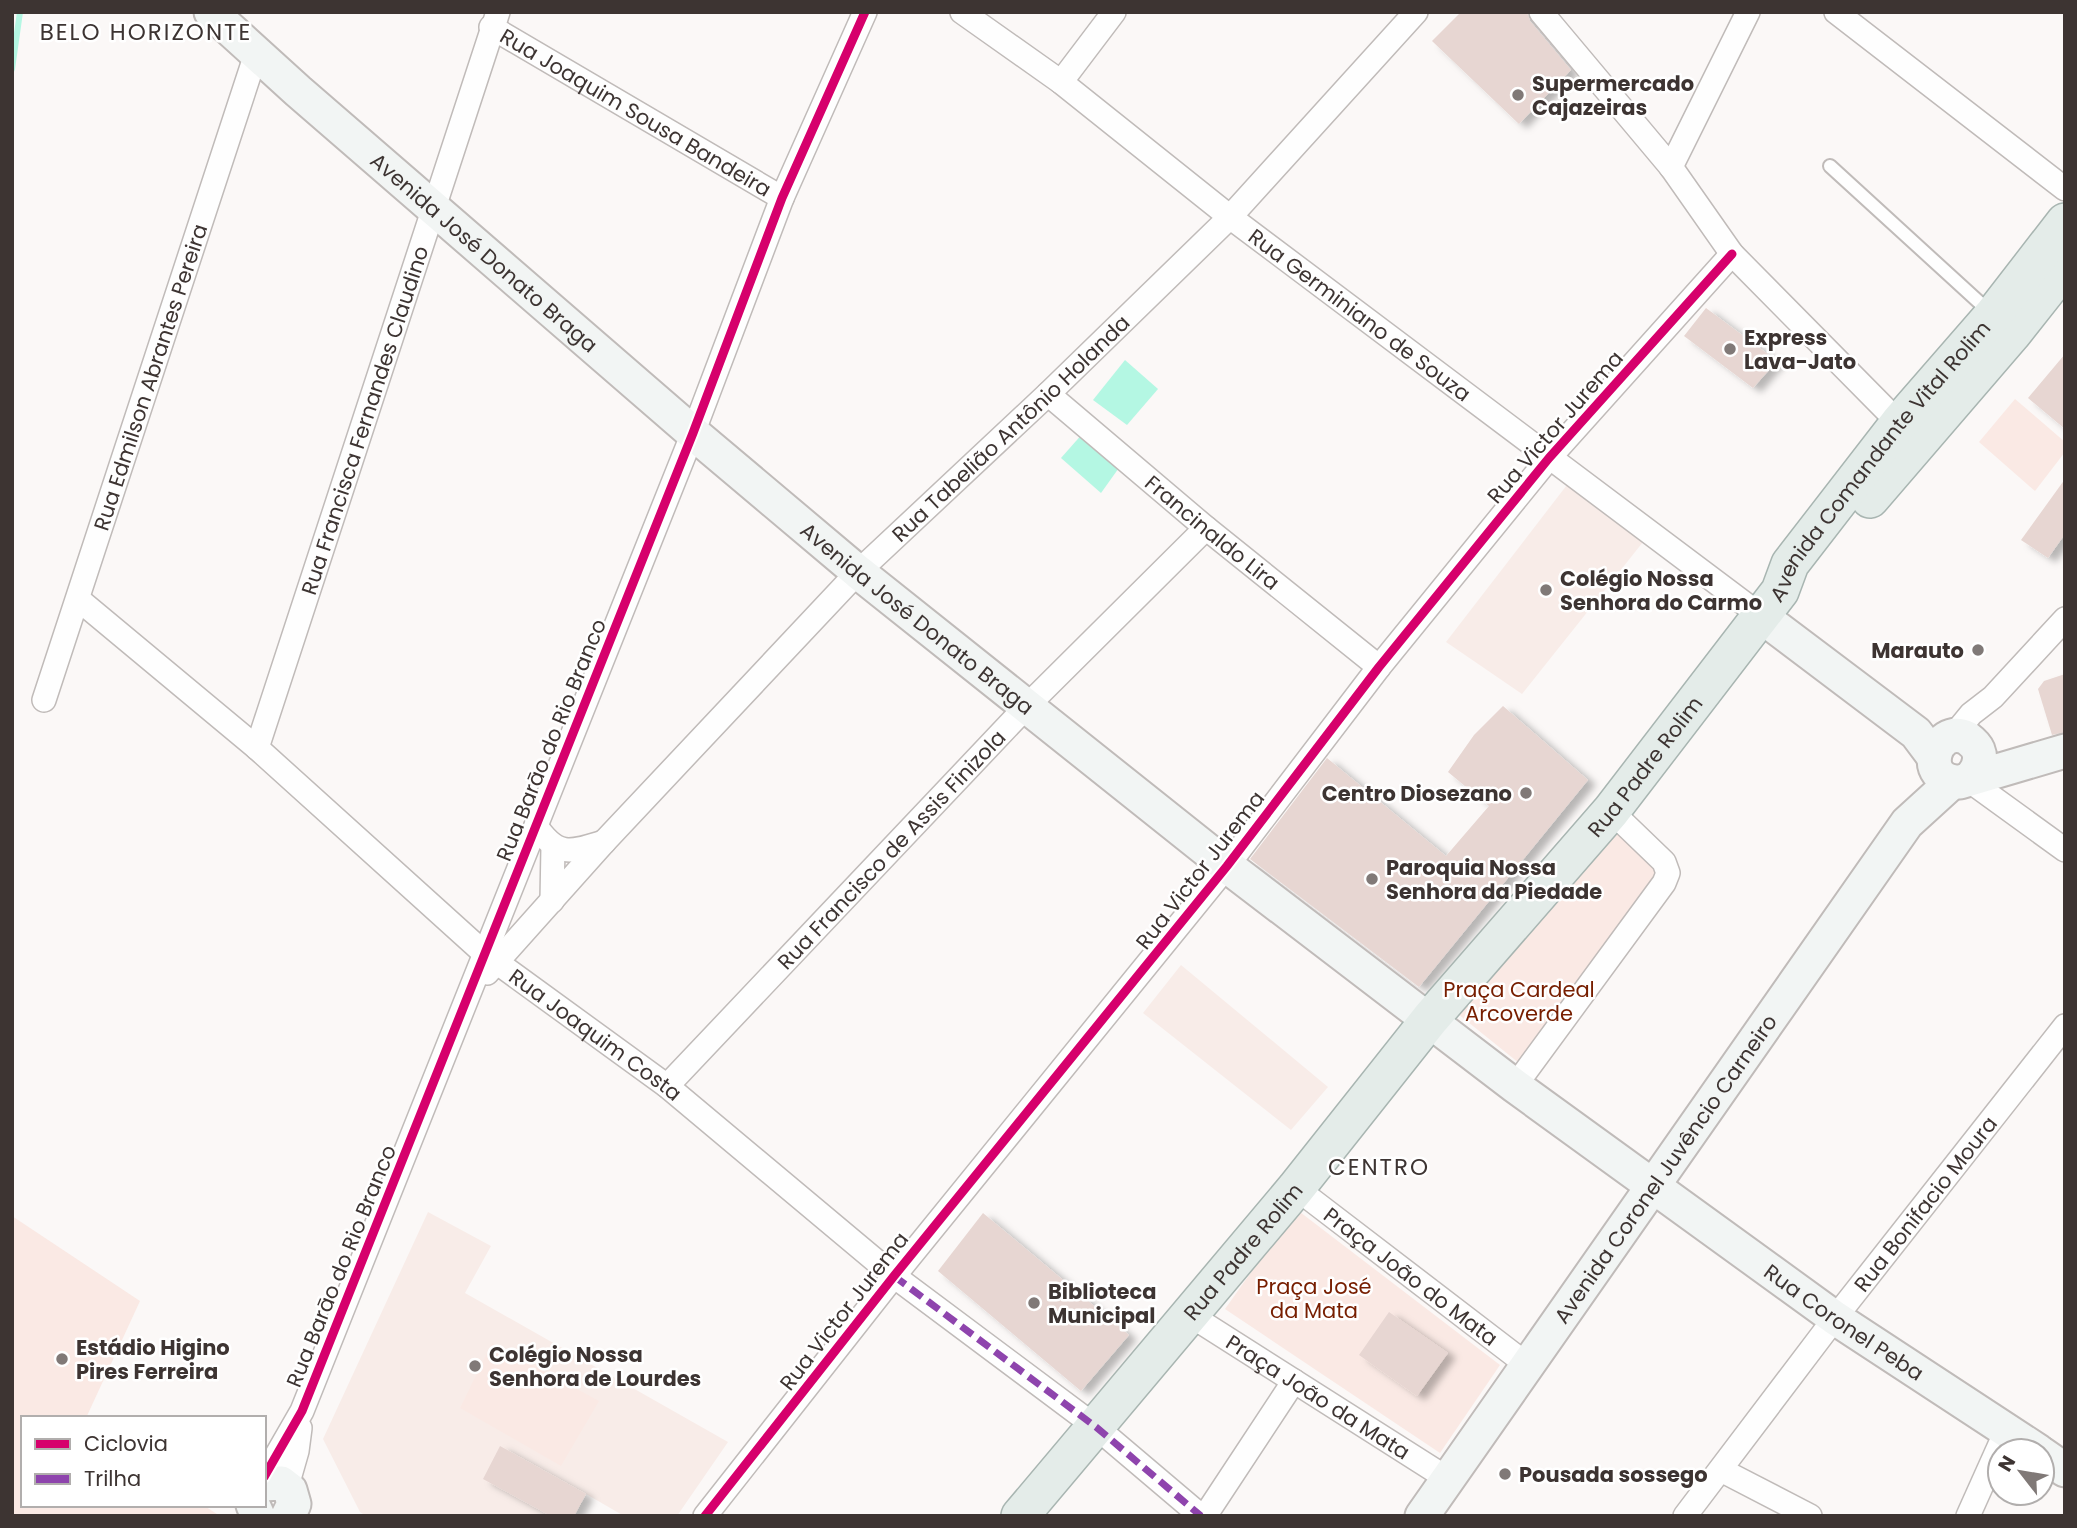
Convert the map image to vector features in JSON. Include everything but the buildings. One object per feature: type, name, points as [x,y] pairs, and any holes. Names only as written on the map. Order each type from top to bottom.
[{"type":"main road","name":"Avenida José Donato Braga","points":[[211,12],[433,208],[858,572],[1227,866],[1515,1086],[1655,1186]]},
{"type":"main road","name":"Avenida Comandante Vital Rolim","points":[[2003,324],[2065,222]]},
{"type":"main road","name":"Avenida Comandante Vital Rolim","points":[[1770,604],[1790,564],[2003,324],[2065,267]]},
{"type":"main road","points":[[1770,604],[1952,755],[2003,745],[2017,750],[2032,762],[2065,751]]},
{"type":"main road","name":"Rua Padre Rolim","points":[[1020,1516],[1296,1188],[1430,1019],[1611,811],[1770,604]]},
{"type":"main road","name":"Avenida Coronel Juvêncio Carneiro","points":[[1422,1516],[1907,823],[1922,785],[1952,755]]},
{"type":"main road","name":"Rua Coronel Peba","points":[[1655,1186],[1835,1318],[2018,1437]]},
{"type":"main road","points":[[279,1491],[313,1516]]},
{"type":"street","name":"Rua Barāo do Rio Branco","points":[[279,1491],[297,1451],[302,1411],[468,992],[490,958],[536,826],[693,433],[782,198],[865,12]]},
{"type":"street","name":"Rua Germiniano de Souza","points":[[962,12],[1061,82],[1230,217],[1549,458],[1770,604]]},
{"type":"street","points":[[1061,82],[1114,12]]},
{"type":"street","name":"Rua Tabelião Antônio Holanda","points":[[490,958],[552,901],[604,842],[858,572],[1048,394],[1230,217],[1416,12]]},
{"type":"street","points":[[1541,12],[1671,167],[1732,254],[1909,433]]},
{"type":"street","points":[[1671,167],[1748,12]]},
{"type":"street","points":[[1836,12],[2065,189]]},
{"type":"street","name":"Rua Joaquim Sousa Bandeira","points":[[494,20],[782,198]]},
{"type":"street","name":"Rua Francisca Fernandes Claudino","points":[[257,748],[494,20]]},
{"type":"street","name":"Rua Edmilson Abrantes Pereira","points":[[44,699],[256,54]]},
{"type":"street","name":"Rua Victor Jurema","points":[[705,1516],[894,1276],[1227,866],[1379,667],[1549,458],[1732,254]]},
{"type":"street","name":"Francinaldo Lira","points":[[1048,394],[1206,528],[1379,667]]},
{"type":"street","name":"Rua Francisco de Assis Finizola","points":[[667,1086],[1026,707],[1206,528]]},
{"type":"street","name":"Rua Joaquim Costa","points":[[78,599],[257,748],[490,958],[667,1086],[894,1276],[1096,1427],[1203,1516]]},
{"type":"street","points":[[2065,619],[1993,697],[1952,755],[2065,850]]},
{"type":"street","points":[[1515,1086],[1664,883],[1668,873],[1664,862],[1611,811]]},
{"type":"street","points":[[536,826],[547,842],[562,849],[580,849],[604,842]]},
{"type":"street","points":[[552,901],[553,846]]},
{"type":"street","name":"Rua Bonifacio Moura","points":[[1685,1516],[1835,1318],[2065,1026]]},
{"type":"street","name":"Praça João do Mata","points":[[1296,1188],[1526,1364]]},
{"type":"street","name":"Praça João da Mata","points":[[1190,1315],[1448,1479]]},
{"type":"street","points":[[1203,1516],[1294,1381]]},
{"type":"street","points":[[1968,1516],[2007,1429]]},
{"type":"street","points":[[1721,1470],[1811,1516]]},
{"type":"lane","points":[[1830,166],[2003,324]]},
{"type":"shaded area","points":[[1125,360],[1158,389],[1127,425],[1093,400]]},
{"type":"shaded area","points":[[1084,432],[1121,465],[1101,493],[1061,458]]},
{"type":"shaded area","name":"Colégio Nossa Senhora do Carmo","points":[[1570,481],[1647,537],[1522,694],[1446,642]]},
{"type":"shaded area","points":[[1181,965],[1328,1087],[1291,1130],[1143,1013]]},
{"type":"shaded area","name":"Colégio Nossa Senhora de Lourdes","points":[[428,1212],[491,1246],[465,1293],[728,1442],[677,1516],[624,1516],[586,1494],[574,1516],[366,1516],[360,1512],[323,1439]]},
{"type":"green space","points":[[2015,399],[2065,442],[2065,452],[2035,491],[1979,442]]},
{"type":"green space","name":"Praça Cardeal Arcoverde","points":[[1612,830],[1665,871],[1519,1063],[1458,1014]]},
{"type":"green space","name":"Praça José da Mata","points":[[1296,1209],[1500,1365],[1440,1453],[1225,1309]]},
{"type":"green space","name":"Estádio Higino Pires Ferreira","points":[[12,1216],[140,1301],[87,1416],[21,1416],[21,1507],[206,1507],[220,1516],[12,1516]]},
{"type":"green space","points":[[492,1343],[599,1401],[561,1466],[460,1408]]},
{"type":"waterway","points":[[12,69],[20,12]]},
{"type":"marked path","points":[[894,1276],[1096,1427],[1201,1516]]},
{"type":"cycle path","points":[[266,1474],[302,1411],[693,433],[782,198],[865,12]]},
{"type":"cycle path","points":[[705,1516],[894,1276],[1227,866],[1379,667],[1549,458],[1732,254]]},
{"type":"place","name":"Supermercado Cajazeiras","points":[[1518,95]]},
{"type":"place","name":"Express Lava-Jato","points":[[1730,349]]},
{"type":"place","name":"Colégio Nossa Senhora do Carmo","points":[[1546,590]]},
{"type":"place","name":"Marauto","points":[[1978,650]]},
{"type":"place","name":"Centro Diosezano","points":[[1526,793]]},
{"type":"place","name":"Paroquia Nossa Senhora da Piedade","points":[[1372,879]]},
{"type":"place","name":"Biblioteca Municipal","points":[[1034,1303]]},
{"type":"place","name":"Estádio Higino Pires Ferreira","points":[[62,1359]]},
{"type":"place","name":"Colégio Nossa Senhora de Lourdes","points":[[475,1366]]},
{"type":"place","name":"Pousada sossego","points":[[1505,1474]]},
{"type":"district","name":"BELO HORIZONTE","points":[[146,32]]},
{"type":"district","name":"CENTRO","points":[[1379,1167]]}]
